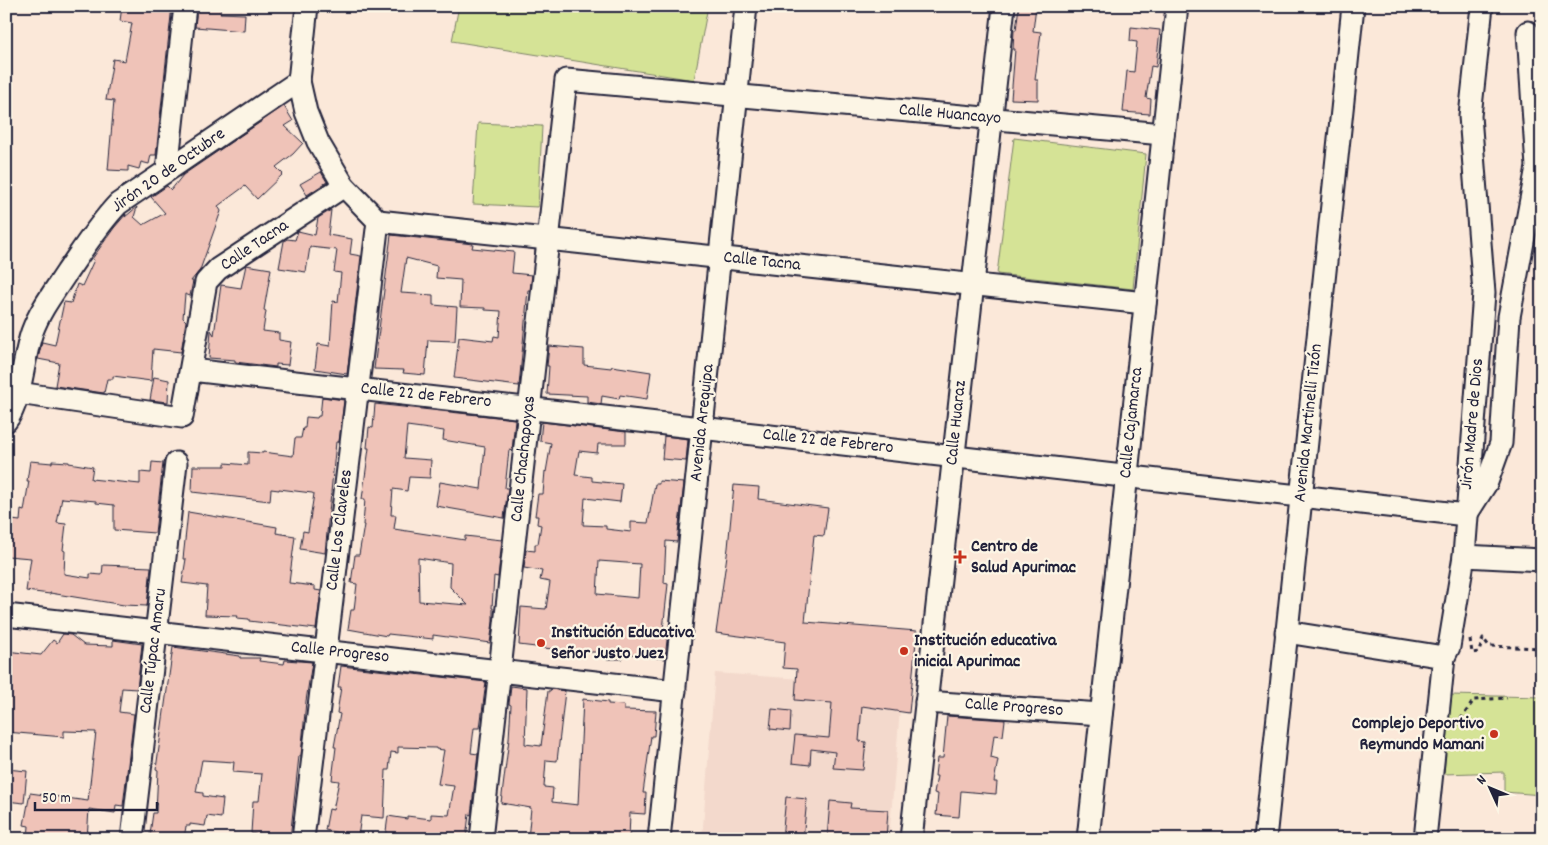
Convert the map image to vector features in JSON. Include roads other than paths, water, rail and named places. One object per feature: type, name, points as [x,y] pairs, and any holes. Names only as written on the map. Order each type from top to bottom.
[{"type":"street","points":[[167,170],[185,6]]},
{"type":"street","points":[[307,6],[299,81],[306,112],[318,142],[344,186],[378,221]]},
{"type":"street","name":"Avenida Arequipa","points":[[659,839],[746,6]]},
{"type":"street","name":"Calle Huaraz","points":[[911,839],[1004,6]]},
{"type":"street","name":"Calle Cajamarca","points":[[1088,839],[1177,6]]},
{"type":"street","name":"Avenida Martinelli Tizón","points":[[1264,839],[1353,6]]},
{"type":"street","name":"Jirón Madre de Dios","points":[[1425,839],[1435,736],[1447,652],[1464,556],[1484,293],[1470,116],[1482,6]]},
{"type":"street","points":[[1466,515],[1486,482],[1501,443],[1509,317],[1539,168],[1528,32]]},
{"type":"street","name":"Calle Huancayo","points":[[566,80],[1163,134]]},
{"type":"street","name":"Calle Chachapoyas","points":[[481,839],[566,80]]},
{"type":"street","name":"Jirón 20 de Octubre","points":[[6,421],[18,393],[31,335],[39,314],[101,222],[118,204],[299,81]]},
{"type":"street","name":"Calle Tacna","points":[[18,393],[182,417],[206,282],[218,269],[344,186]]},
{"type":"street","name":"Calle Tacna","points":[[378,221],[1145,303]]},
{"type":"street","name":"Calle Los Claveles","points":[[303,839],[378,221]]},
{"type":"street","name":"Calle 22 de Febrero","points":[[191,370],[1466,515]]},
{"type":"street","name":"Calle Túpac Amaru","points":[[132,839],[176,462]]},
{"type":"street","points":[[1464,556],[1542,560]]},
{"type":"street","name":"Calle Progreso","points":[[6,615],[675,691]]},
{"type":"street","points":[[1286,632],[1447,652]]},
{"type":"street","name":"Calle Progreso","points":[[926,702],[1101,714]]},
{"type":"place","name":"Centro de Salud Apurimac","points":[[960,557]]},
{"type":"place","name":"Institución Educativa Señor Justo Juez","points":[[541,643]]},
{"type":"place","name":"Institución educativa inicial Apurimac","points":[[904,651]]},
{"type":"place","name":"Complejo Deportivo Reymundo Mamani","points":[[1494,734]]}]
